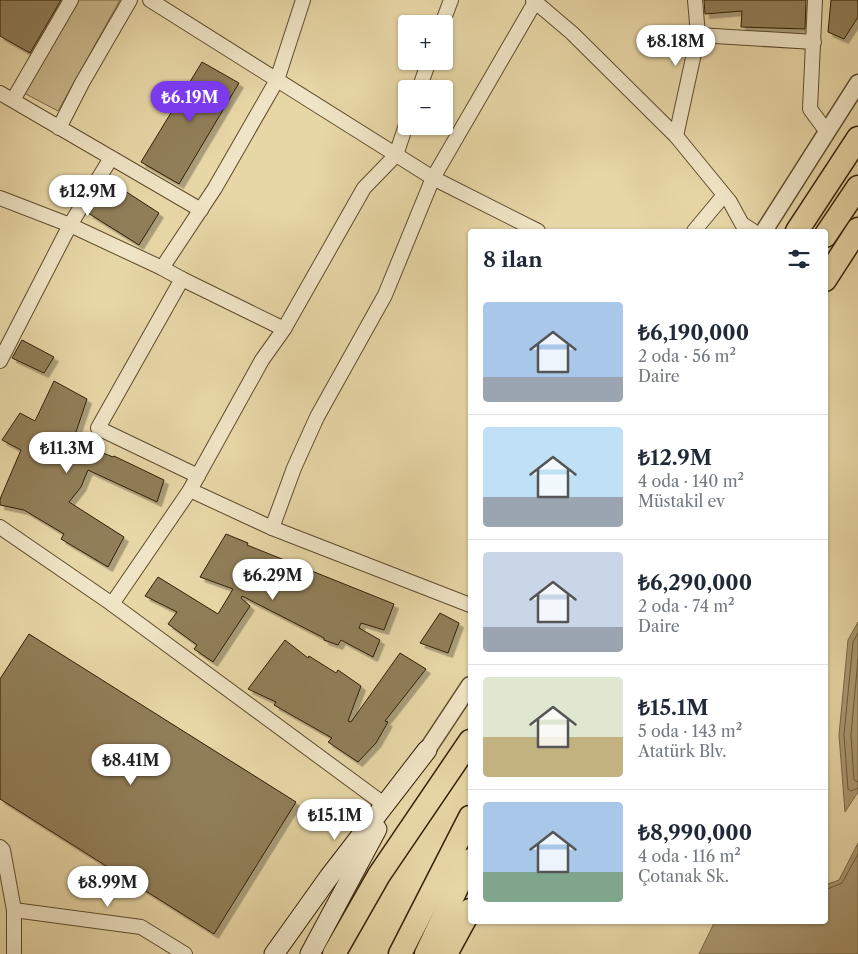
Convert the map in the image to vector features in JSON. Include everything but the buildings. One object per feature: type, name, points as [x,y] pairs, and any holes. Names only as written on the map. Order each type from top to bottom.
[{"type":"highway","points":[[798,229],[858,138]]},
{"type":"highway","points":[[828,232],[858,187]]},
{"type":"highway","points":[[828,275],[858,229]]},
{"type":"highway","points":[[334,954],[379,875],[468,744]]},
{"type":"highway","points":[[400,954],[468,821]]},
{"type":"highway","points":[[426,954],[468,864]]},
{"type":"highway","points":[[446,954],[468,914]]},
{"type":"main road","points":[[274,954],[328,876],[427,750]]},
{"type":"main road","points":[[310,954],[388,808],[427,750]]},
{"type":"street","points":[[13,100],[71,0]]},
{"type":"street","points":[[59,128],[82,83],[130,0]]},
{"type":"street","points":[[150,0],[433,178],[534,229]]},
{"type":"street","points":[[162,268],[201,210],[277,80],[303,0]]},
{"type":"street","points":[[445,15],[451,0]]},
{"type":"street","points":[[676,136],[698,35],[695,0]]},
{"type":"street","points":[[815,0],[810,109],[827,132]]},
{"type":"street","points":[[272,528],[294,468],[317,417],[385,295],[433,178],[540,2],[676,136],[724,195],[747,228]]},
{"type":"street","points":[[698,35],[814,42]]},
{"type":"street","points":[[765,229],[858,84]]},
{"type":"street","points":[[0,93],[201,210]]},
{"type":"street","points":[[112,604],[190,490],[262,360],[284,329],[364,188],[396,155],[403,135]]},
{"type":"street","points":[[0,361],[4,341],[70,225],[111,158]]},
{"type":"street","points":[[696,229],[724,195]]},
{"type":"street","points":[[0,198],[70,225],[162,268],[182,280],[284,329]]},
{"type":"street","points":[[182,280],[98,428],[198,476]]},
{"type":"street","points":[[190,490],[272,528],[468,604]]},
{"type":"street","points":[[0,527],[112,604],[384,805]]},
{"type":"street","points":[[427,750],[468,688]]},
{"type":"street","points":[[0,847],[3,850],[14,910],[14,954]]},
{"type":"street","points":[[14,910],[141,927],[185,954]]},
{"type":"shaded area","points":[[76,0],[120,0],[58,111],[22,92]]},
{"type":"water","points":[[858,622],[858,792],[845,812],[839,735],[848,640]]},
{"type":"water","points":[[858,843],[858,954],[699,954],[714,924],[828,924],[828,884],[839,880]]}]
